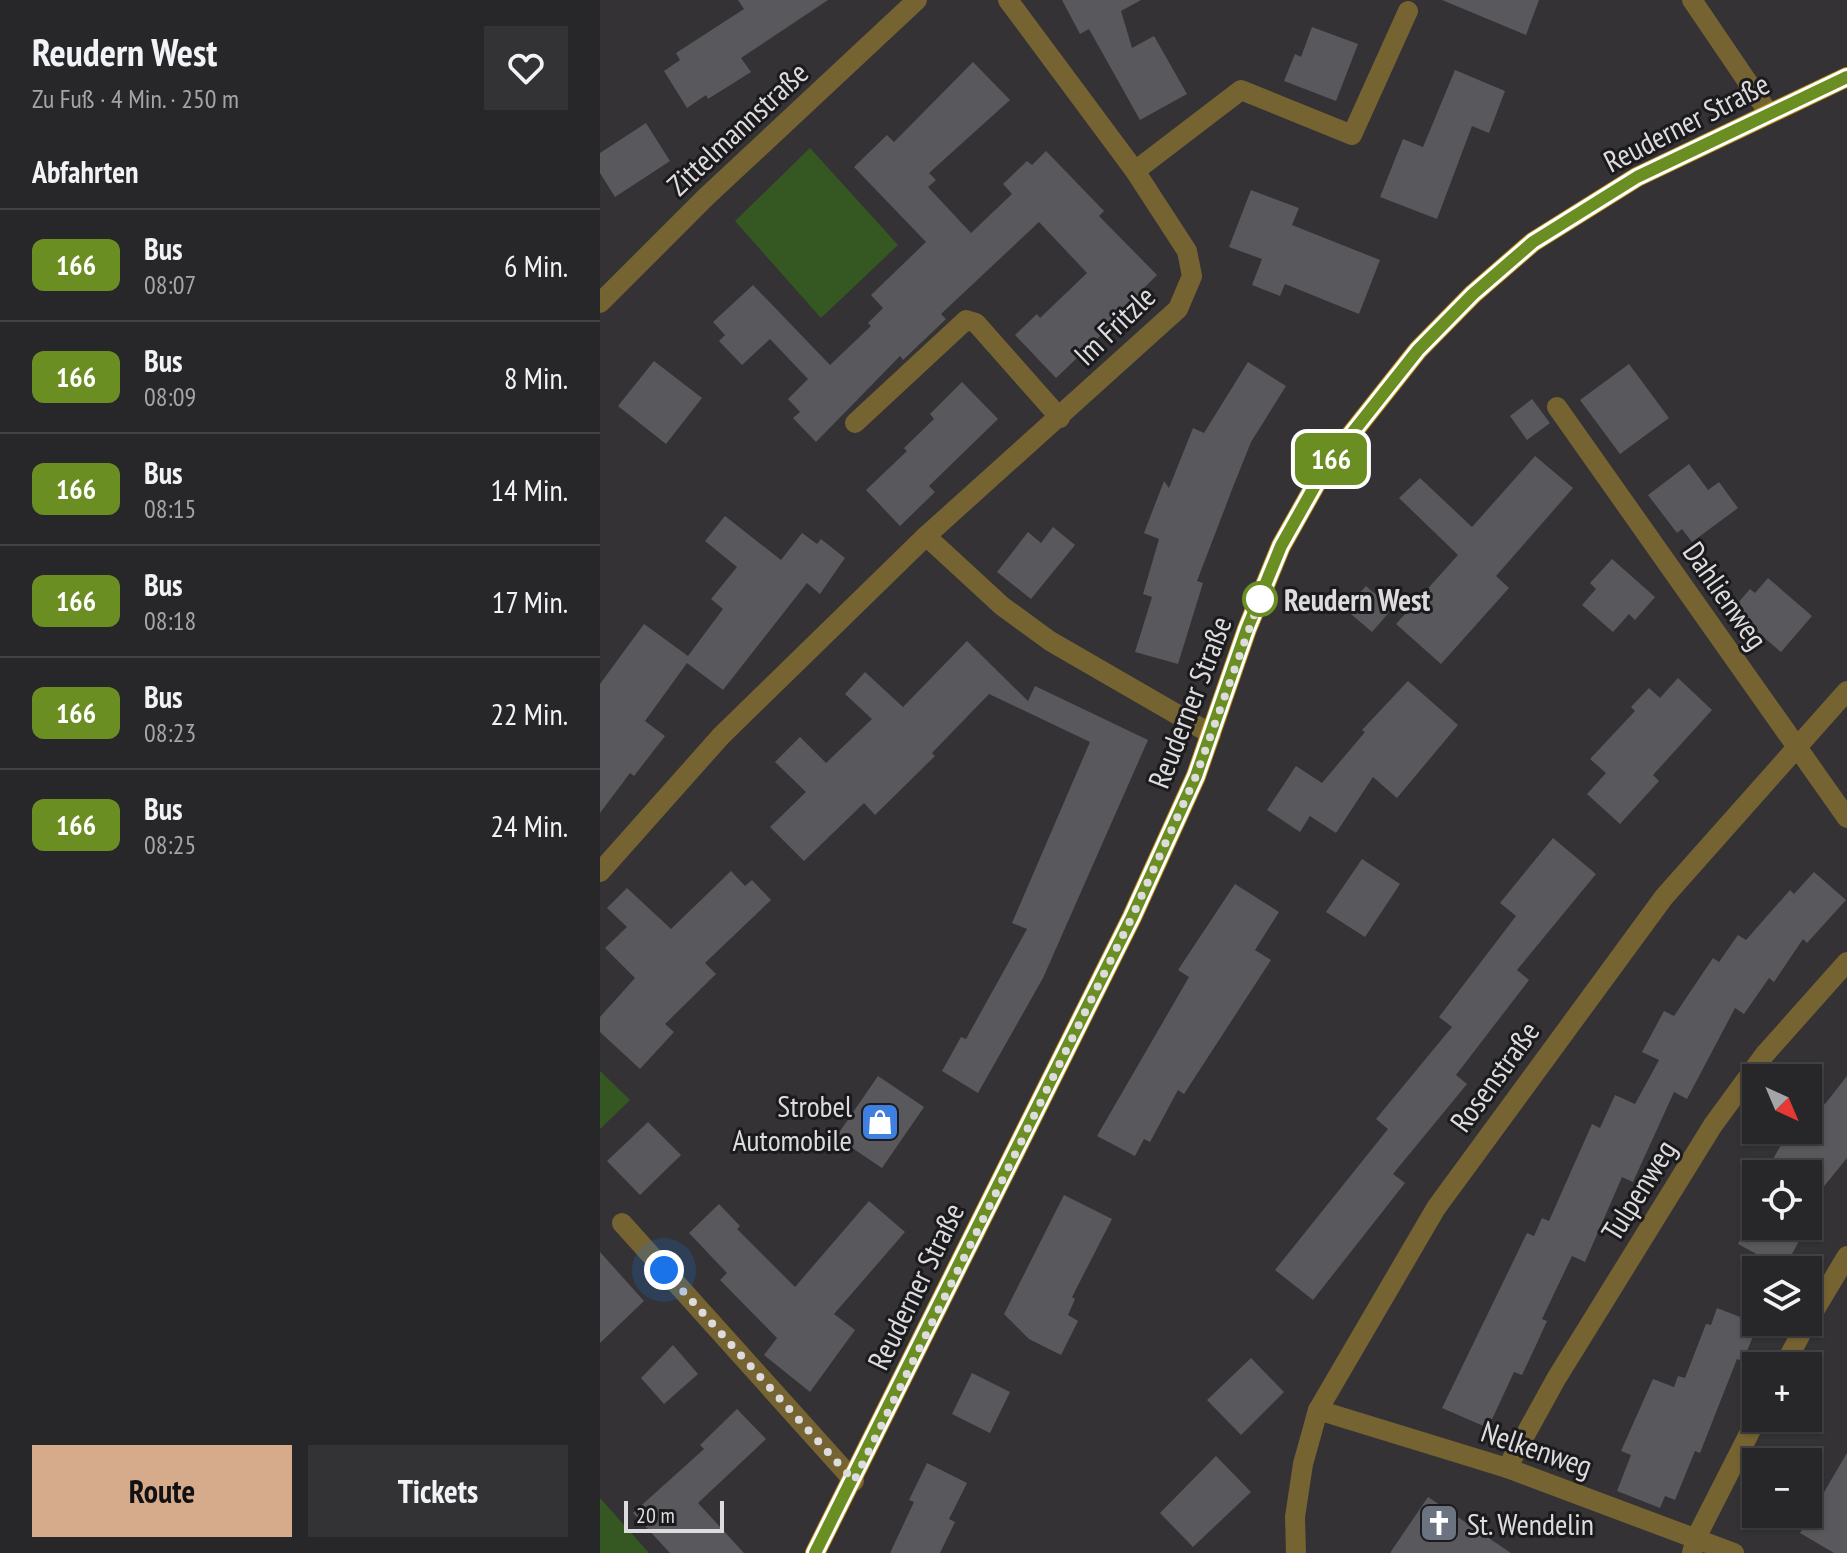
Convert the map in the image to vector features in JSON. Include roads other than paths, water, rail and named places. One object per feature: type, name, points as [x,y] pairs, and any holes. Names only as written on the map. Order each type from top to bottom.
[{"type":"main road","name":"Reuderner Straße","points":[[815,1553],[854,1481],[1132,917],[1196,776],[1247,629],[1281,546],[1326,466],[1418,350],[1473,294],[1533,242],[1637,177],[1847,77]]},
{"type":"street","name":"Zittelmannstraße","points":[[600,303],[706,197],[917,0]]},
{"type":"street","name":"Im Fritzle","points":[[600,872],[721,736],[926,536],[1178,309],[1192,276],[1187,251],[1135,171],[1008,0]]},
{"type":"street","points":[[1692,0],[1768,112]]},
{"type":"street","points":[[1135,171],[1241,90],[1352,135],[1408,11]]},
{"type":"street","points":[[855,423],[966,320],[976,323],[1060,418]]},
{"type":"street","name":"Dahlienweg","points":[[1557,407],[1847,818]]},
{"type":"street","points":[[926,536],[1002,606],[1050,641],[1211,734]]},
{"type":"street","name":"Rosenstraße","points":[[1296,1553],[1295,1517],[1303,1464],[1318,1410],[1436,1208],[1502,1113],[1664,897],[1847,691]]},
{"type":"street","name":"Tulpenweg","points":[[1507,1468],[1556,1379],[1713,1125],[1765,1054],[1847,962]]},
{"type":"street","points":[[622,1223],[854,1481]]},
{"type":"street","points":[[1822,1298],[1847,1256]]},
{"type":"street","name":"Nelkenweg","points":[[1318,1410],[1507,1468],[1694,1545],[1734,1553]]},
{"type":"street","points":[[1694,1545],[1750,1432]]},
{"type":"place","name":"Reudern West","points":[[1260,599]]},
{"type":"place","name":"Strobel Automobile","points":[[880,1122]]},
{"type":"place","name":"St. Wendelin","points":[[1439,1523]]}]
